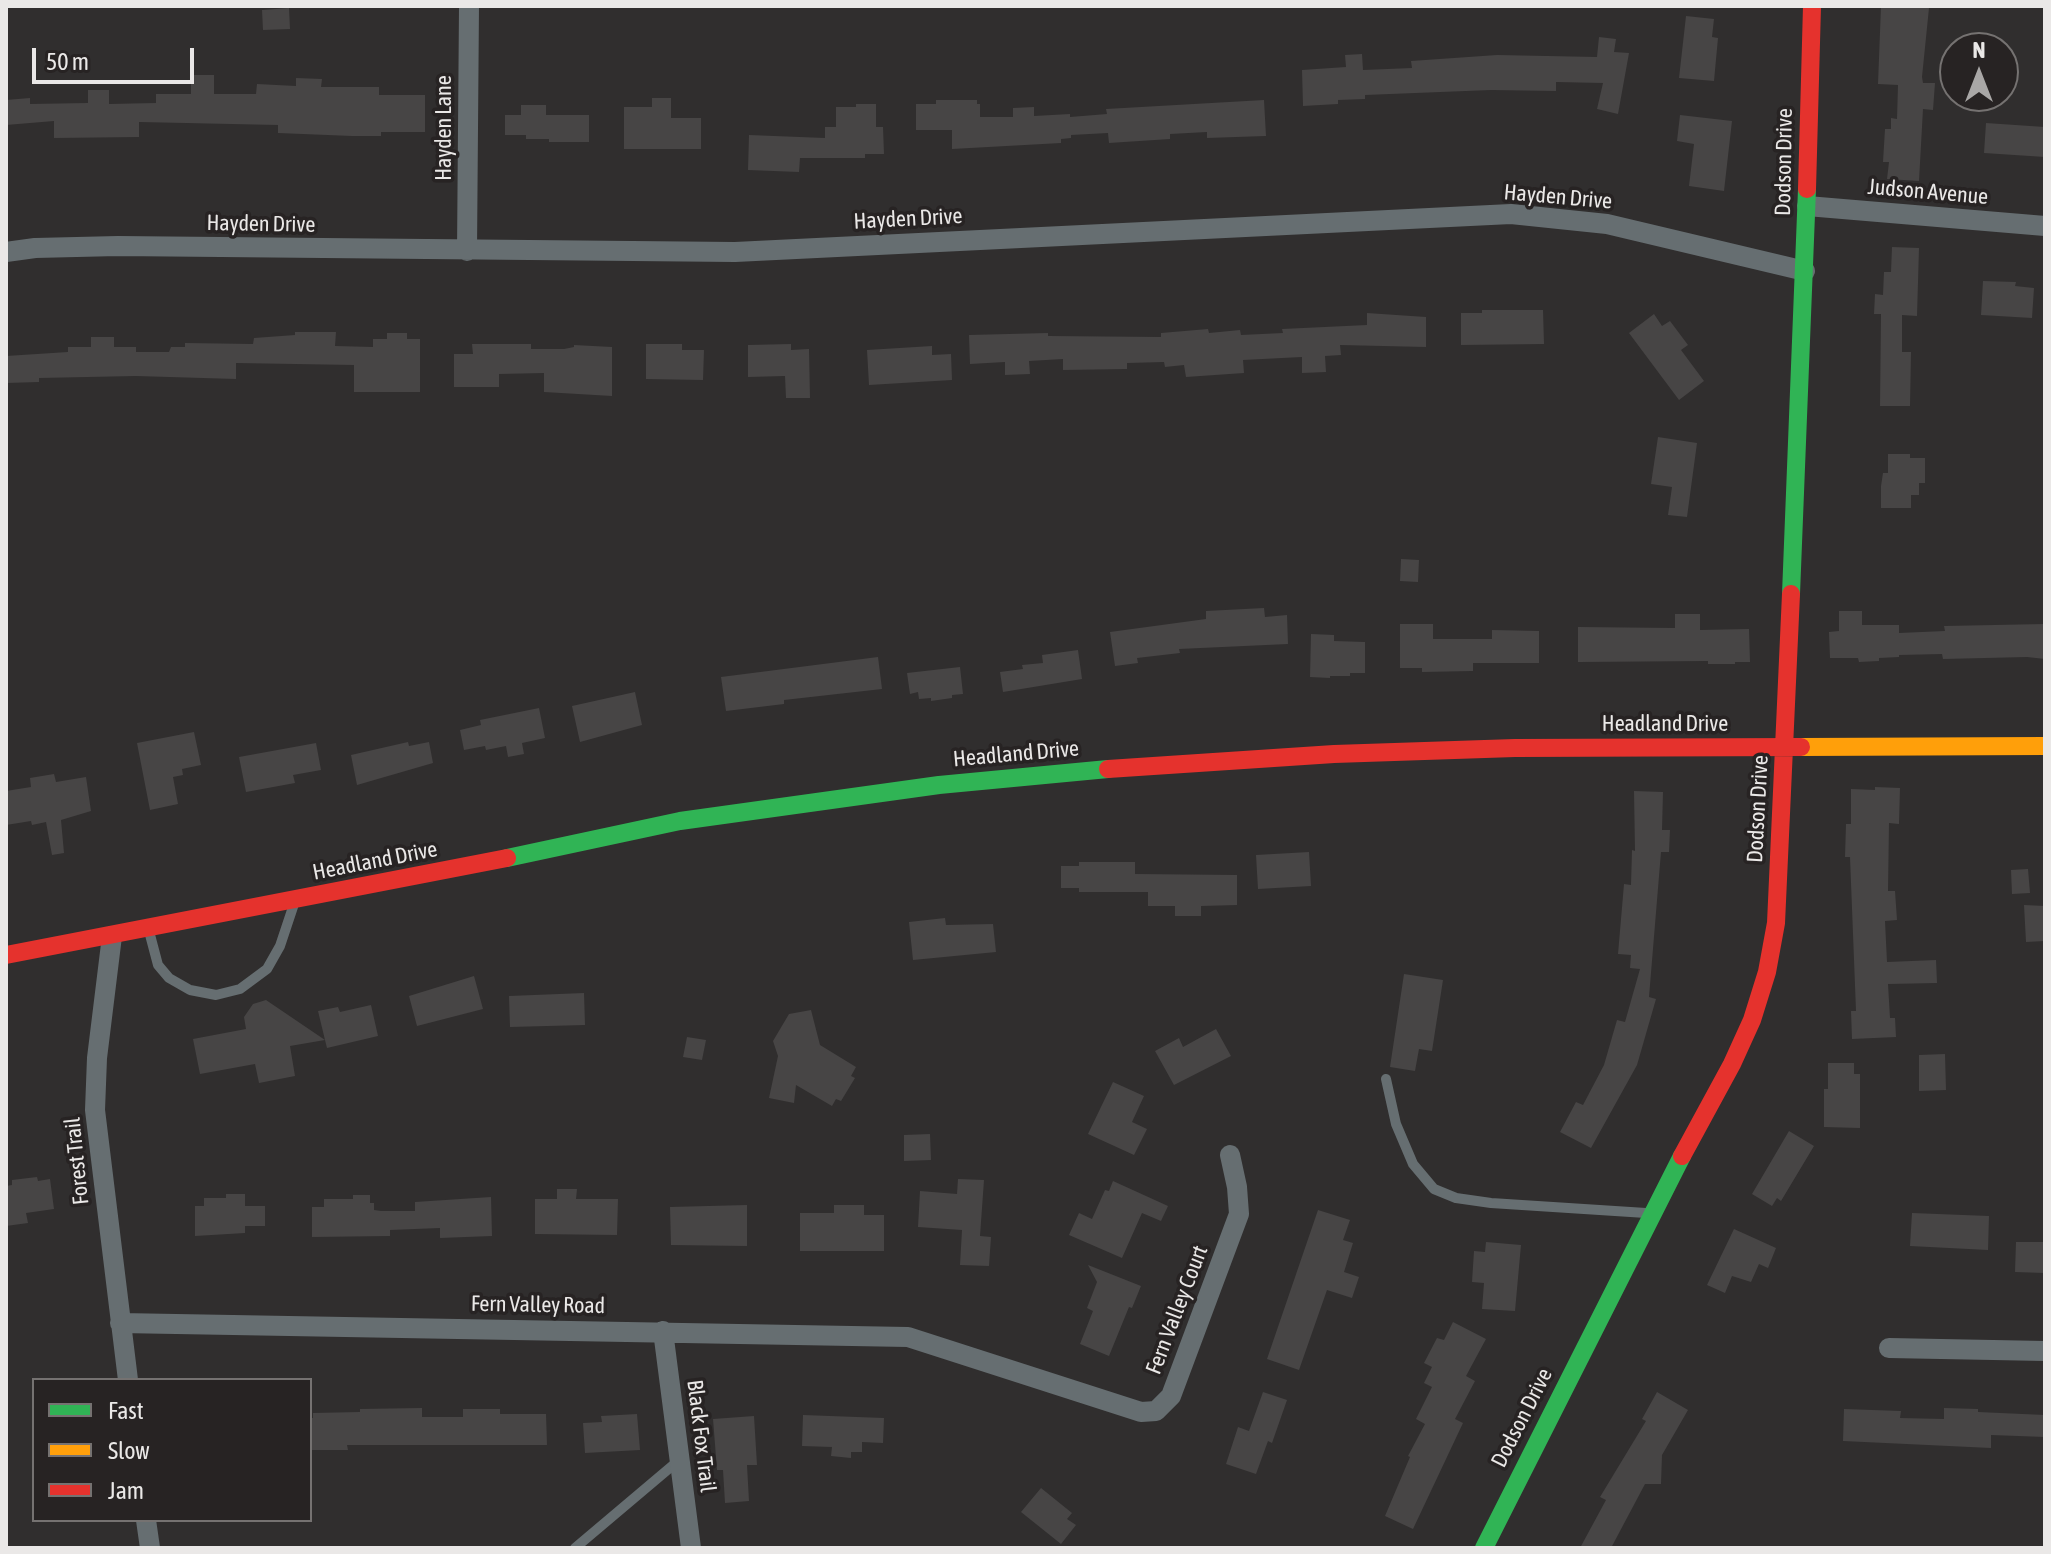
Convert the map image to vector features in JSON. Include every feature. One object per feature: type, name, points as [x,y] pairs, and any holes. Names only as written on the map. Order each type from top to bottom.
[{"type":"main road","name":"Dodson Drive","points":[[1484,1548],[1652,1213],[1732,1064],[1752,1020],[1767,972],[1776,923],[1785,747],[1805,271],[1812,6]]},
{"type":"main road","name":"Headland Drive","points":[[6,955],[295,901],[680,821],[939,785],[1142,766],[1334,754],[1515,748],[2045,746]]},
{"type":"street","name":"Hayden Lane","points":[[467,251],[469,6]]},
{"type":"street","name":"Judson Avenue","points":[[1807,206],[2045,226]]},
{"type":"street","name":"Hayden Drive","points":[[6,252],[35,248],[118,246],[735,252],[1511,214],[1607,224],[1805,271]]},
{"type":"street","name":"Forest Trail","points":[[112,936],[97,1058],[95,1110],[128,1378]]},
{"type":"street","name":"Fern Valley Court","points":[[953,1352],[1141,1412],[1156,1411],[1171,1396],[1239,1214],[1230,1155]]},
{"type":"street","name":"Fern Valley Road","points":[[120,1323],[908,1337],[953,1352]]},
{"type":"street","name":"Black Fox Trail","points":[[663,1331],[691,1548]]},
{"type":"street","points":[[1889,1348],[2045,1351]]},
{"type":"street","points":[[146,1522],[150,1548]]},
{"type":"lane","points":[[148,929],[158,965],[169,978],[190,990],[216,995],[240,989],[267,969],[280,946],[295,901]]},
{"type":"lane","points":[[1386,1079],[1396,1124],[1413,1164],[1434,1189],[1456,1198],[1491,1203],[1652,1213]]},
{"type":"lane","points":[[575,1548],[680,1460]]},
{"type":"building","points":[[1881,6],[1929,8],[1922,77],[1923,83],[1935,83],[1933,110],[1923,109],[1919,181],[1887,179],[1889,162],[1883,162],[1885,129],[1891,129],[1891,118],[1897,119],[1898,85],[1878,84]]},
{"type":"building","points":[[289,8],[290,29],[263,30],[262,10]]},
{"type":"building","points":[[1686,16],[1714,19],[1712,37],[1718,38],[1714,81],[1679,78]]},
{"type":"building","points":[[1599,37],[1616,39],[1614,52],[1629,53],[1618,114],[1597,109],[1603,83],[1556,82],[1556,91],[1365,95],[1365,99],[1338,100],[1338,104],[1303,106],[1302,70],[1346,67],[1345,55],[1362,54],[1363,70],[1412,68],[1411,61],[1497,55],[1597,57]]},
{"type":"building","points":[[191,75],[214,75],[214,94],[256,94],[257,84],[296,86],[296,78],[322,79],[321,87],[379,87],[379,95],[425,95],[425,132],[381,132],[381,136],[352,136],[278,133],[278,125],[139,122],[139,137],[54,138],[54,121],[6,125],[6,100],[30,98],[30,104],[88,103],[88,90],[109,90],[109,104],[156,103],[156,94],[191,94]]},
{"type":"building","points":[[652,98],[671,98],[671,118],[701,118],[701,149],[624,149],[624,107],[652,107]]},
{"type":"building","points":[[936,100],[977,100],[980,117],[1013,117],[1013,108],[1034,107],[1034,116],[1070,114],[1070,117],[1107,114],[1106,109],[1264,100],[1266,136],[1207,138],[1207,132],[1170,134],[1170,139],[1109,143],[1108,133],[1071,135],[1071,138],[1061,139],[1061,143],[952,149],[952,130],[916,130],[916,104],[936,104]]},
{"type":"building","points":[[856,104],[876,104],[876,127],[883,127],[884,154],[865,154],[865,158],[800,158],[799,172],[748,170],[749,135],[825,138],[825,127],[836,127],[836,107],[856,107]]},
{"type":"building","points":[[521,105],[546,105],[546,115],[589,115],[589,142],[549,142],[549,139],[526,139],[526,135],[505,135],[505,115],[521,115]]},
{"type":"building","points":[[1680,115],[1732,121],[1724,191],[1689,186],[1694,144],[1677,141]]},
{"type":"building","points":[[1986,123],[2045,127],[2045,157],[1984,153]]},
{"type":"building","points":[[1892,247],[1919,248],[1917,316],[1902,315],[1902,352],[1911,352],[1910,406],[1880,406],[1881,314],[1874,314],[1875,294],[1883,295],[1884,272],[1891,272]]},
{"type":"building","points":[[1983,281],[2016,282],[2015,286],[2034,288],[2032,318],[1981,315]]},
{"type":"building","points":[[1482,310],[1543,310],[1544,344],[1461,345],[1461,313],[1482,313]]},
{"type":"building","points":[[1367,313],[1426,317],[1426,347],[1340,345],[1341,355],[1325,356],[1326,372],[1302,373],[1302,357],[1243,360],[1244,373],[1186,377],[1184,365],[1165,367],[1164,362],[1127,363],[1127,369],[1063,370],[1063,359],[1029,361],[1030,374],[1005,375],[1005,362],[970,364],[969,335],[1048,333],[1048,336],[1161,337],[1161,333],[1208,329],[1209,333],[1240,330],[1241,335],[1283,333],[1282,329],[1367,325]]},
{"type":"building","points":[[1654,314],[1662,326],[1670,321],[1688,345],[1681,350],[1704,381],[1679,400],[1629,333]]},
{"type":"building","points":[[295,332],[336,332],[335,346],[373,347],[373,339],[387,339],[387,333],[407,333],[407,339],[420,339],[420,392],[354,392],[354,365],[236,363],[236,379],[136,376],[39,378],[39,382],[6,383],[6,356],[68,352],[68,347],[91,347],[91,337],[114,337],[114,347],[136,347],[136,352],[169,352],[171,347],[185,347],[185,343],[253,344],[254,338],[295,335]]},
{"type":"building","points":[[472,344],[531,344],[531,349],[564,349],[574,345],[612,347],[612,396],[544,392],[544,373],[499,374],[499,387],[454,387],[454,354],[473,354]]},
{"type":"building","points":[[646,344],[682,344],[682,350],[704,350],[703,380],[646,379]]},
{"type":"building","points":[[791,344],[791,350],[809,349],[810,398],[786,398],[785,376],[748,377],[748,345]]},
{"type":"building","points":[[932,346],[932,355],[951,354],[952,380],[869,385],[867,350]]},
{"type":"building","points":[[1658,437],[1697,443],[1687,517],[1668,515],[1672,487],[1651,484]]},
{"type":"building","points":[[1888,454],[1925,458],[1925,483],[1919,483],[1919,495],[1911,495],[1911,508],[1881,508],[1881,486],[1883,473],[1888,473]]},
{"type":"building","points":[[1401,559],[1419,560],[1418,582],[1400,581]]},
{"type":"building","points":[[1264,608],[1265,617],[1287,615],[1288,644],[1179,649],[1180,653],[1137,658],[1138,663],[1115,666],[1110,632],[1206,619],[1206,611]]},
{"type":"building","points":[[1839,611],[1862,611],[1862,625],[1899,625],[1899,633],[1945,631],[1944,626],[2045,624],[2045,659],[1943,659],[1942,654],[1899,655],[1879,658],[1879,661],[1859,662],[1858,658],[1830,658],[1829,632],[1839,631]]},
{"type":"building","points":[[1675,614],[1700,614],[1700,630],[1749,629],[1750,662],[1578,662],[1578,627],[1675,628]]},
{"type":"building","points":[[1400,624],[1433,624],[1433,639],[1492,639],[1492,630],[1539,631],[1539,663],[1473,663],[1473,671],[1422,672],[1422,668],[1400,668]]},
{"type":"building","points":[[1311,634],[1334,635],[1334,641],[1365,642],[1365,673],[1330,678],[1310,677]]},
{"type":"building","points":[[1078,650],[1082,679],[1003,692],[1000,672],[1043,663],[1042,655]]},
{"type":"building","points":[[878,657],[882,689],[784,700],[784,704],[726,711],[721,677]]},
{"type":"building","points":[[960,667],[963,694],[931,701],[931,698],[919,699],[918,692],[910,694],[907,673]]},
{"type":"building","points":[[635,692],[642,725],[580,742],[572,706]]},
{"type":"building","points":[[539,708],[545,738],[522,743],[524,754],[508,757],[506,746],[464,750],[460,730],[481,725],[480,720]]},
{"type":"building","points":[[194,732],[201,765],[182,769],[183,775],[173,777],[178,804],[150,810],[137,743]]},
{"type":"building","points":[[408,742],[409,746],[429,742],[433,763],[357,785],[351,755]]},
{"type":"building","points":[[316,743],[321,770],[293,775],[295,783],[246,792],[239,757]]},
{"type":"building","points":[[54,774],[56,782],[86,777],[91,811],[61,820],[64,853],[52,855],[46,822],[6,825],[6,791],[31,787],[30,778]]},
{"type":"building","points":[[1875,787],[1900,788],[1899,824],[1889,823],[1888,891],[1895,891],[1897,920],[1885,921],[1887,962],[1936,960],[1937,983],[1888,984],[1890,1018],[1895,1018],[1896,1037],[1852,1039],[1851,1011],[1856,1011],[1850,857],[1845,857],[1846,824],[1851,824],[1851,789],[1875,790]]},
{"type":"building","points":[[1634,791],[1663,792],[1662,830],[1670,830],[1669,852],[1661,852],[1649,997],[1656,999],[1637,1065],[1591,1148],[1560,1132],[1576,1102],[1583,1105],[1604,1065],[1617,1020],[1625,1022],[1640,969],[1630,968],[1631,955],[1618,954],[1624,884],[1631,885],[1632,850],[1635,851]]},
{"type":"building","points":[[1309,852],[1311,886],[1258,889],[1256,855]]},
{"type":"building","points":[[1079,862],[1135,862],[1135,874],[1237,875],[1237,905],[1201,906],[1201,916],[1175,916],[1175,906],[1148,906],[1148,892],[1079,892],[1079,888],[1061,888],[1061,866],[1079,866]]},
{"type":"building","points":[[2028,869],[2030,893],[2012,894],[2011,870]]},
{"type":"building","points":[[2024,905],[2045,906],[2045,941],[2026,942]]},
{"type":"building","points":[[945,918],[946,925],[993,924],[996,952],[913,960],[909,922]]},
{"type":"building","points":[[1404,974],[1443,980],[1432,1051],[1419,1049],[1415,1071],[1390,1067]]},
{"type":"building","points":[[474,976],[483,1009],[417,1026],[409,996]]},
{"type":"building","points":[[584,993],[585,1025],[510,1027],[509,996]]},
{"type":"building","points":[[266,1000],[325,1040],[290,1046],[295,1076],[259,1083],[255,1064],[200,1074],[193,1039],[246,1029],[244,1017],[253,1004]]},
{"type":"building","points":[[371,1005],[378,1036],[327,1048],[318,1011],[338,1007],[340,1012]]},
{"type":"building","points":[[811,1010],[820,1045],[856,1067],[851,1076],[855,1078],[841,1101],[836,1099],[832,1106],[796,1085],[794,1103],[769,1098],[778,1056],[773,1041],[789,1014]]},
{"type":"building","points":[[1216,1029],[1231,1056],[1174,1085],[1155,1051],[1179,1038],[1183,1047]]},
{"type":"building","points":[[687,1037],[706,1040],[702,1060],[683,1057]]},
{"type":"building","points":[[1945,1054],[1946,1090],[1919,1091],[1919,1055]]},
{"type":"building","points":[[1828,1063],[1854,1063],[1854,1074],[1860,1074],[1860,1128],[1824,1127]]},
{"type":"building","points":[[1113,1082],[1144,1096],[1132,1122],[1147,1129],[1134,1155],[1088,1134]]},
{"type":"building","points":[[1789,1131],[1814,1146],[1781,1201],[1777,1198],[1772,1206],[1752,1194]]},
{"type":"building","points":[[930,1134],[931,1160],[904,1161],[904,1135]]},
{"type":"building","points":[[37,1177],[38,1181],[50,1179],[54,1209],[26,1213],[28,1223],[6,1226],[6,1186],[12,1185],[12,1180]]},
{"type":"building","points":[[958,1179],[984,1180],[980,1236],[991,1237],[989,1266],[960,1265],[962,1230],[918,1227],[920,1191],[957,1194]]},
{"type":"building","points":[[1113,1181],[1168,1206],[1161,1221],[1142,1213],[1122,1258],[1069,1235],[1079,1213],[1092,1219],[1105,1190],[1109,1191]]},
{"type":"building","points":[[557,1189],[577,1189],[576,1199],[618,1199],[617,1235],[535,1234],[535,1199],[557,1199]]},
{"type":"building","points":[[226,1194],[245,1194],[245,1206],[265,1206],[265,1226],[245,1226],[245,1233],[195,1236],[195,1206],[204,1206],[204,1198],[226,1198]]},
{"type":"building","points":[[353,1195],[370,1195],[374,1210],[381,1211],[415,1211],[415,1202],[491,1197],[492,1236],[440,1238],[440,1228],[390,1230],[390,1236],[312,1237],[312,1207],[324,1207],[324,1199],[353,1199]]},
{"type":"building","points":[[747,1205],[747,1246],[671,1245],[670,1207]]},
{"type":"building","points":[[834,1205],[864,1205],[864,1215],[884,1215],[884,1251],[800,1251],[800,1213],[834,1213]]},
{"type":"building","points":[[1318,1210],[1350,1220],[1343,1240],[1353,1243],[1344,1272],[1359,1277],[1352,1298],[1327,1290],[1299,1370],[1267,1359]]},
{"type":"building","points":[[1912,1213],[1989,1216],[1988,1250],[1910,1246]]},
{"type":"building","points":[[1734,1229],[1776,1248],[1768,1268],[1759,1264],[1751,1282],[1732,1276],[1725,1293],[1707,1285]]},
{"type":"building","points":[[1486,1242],[1521,1245],[1515,1311],[1482,1309],[1484,1283],[1472,1282],[1474,1251],[1485,1252]]},
{"type":"building","points":[[2016,1242],[2045,1242],[2045,1273],[2015,1272]]},
{"type":"building","points":[[1088,1265],[1141,1286],[1109,1356],[1080,1344],[1093,1311],[1087,1308],[1097,1282]]},
{"type":"building","points":[[1453,1322],[1486,1339],[1466,1376],[1475,1381],[1455,1419],[1463,1423],[1413,1529],[1385,1516],[1408,1456],[1425,1424],[1416,1419],[1432,1387],[1424,1383],[1432,1367],[1424,1363],[1437,1338],[1444,1340]]},
{"type":"building","points":[[1263,1392],[1287,1400],[1272,1443],[1268,1441],[1256,1474],[1226,1464],[1238,1427],[1249,1431]]},
{"type":"building","points":[[1657,1392],[1688,1410],[1662,1455],[1661,1484],[1645,1484],[1611,1548],[1580,1548],[1606,1500],[1600,1497],[1646,1421],[1642,1419]]},
{"type":"building","points":[[422,1408],[422,1417],[463,1417],[463,1409],[500,1409],[500,1414],[546,1414],[547,1445],[347,1445],[348,1450],[312,1450],[313,1413],[360,1412],[360,1409]]},
{"type":"building","points":[[1944,1408],[2045,1415],[2045,1437],[1991,1435],[1991,1448],[1843,1441],[1844,1409],[1901,1411],[1900,1418],[1944,1419]]},
{"type":"building","points":[[637,1414],[640,1450],[585,1453],[583,1423],[602,1422],[601,1416]]},
{"type":"building","points":[[803,1415],[884,1418],[883,1443],[862,1442],[862,1452],[851,1452],[851,1458],[831,1456],[832,1447],[802,1446]]},
{"type":"building","points":[[754,1416],[757,1465],[747,1465],[749,1501],[725,1503],[723,1470],[717,1470],[713,1419]]},
{"type":"building","points":[[1041,1488],[1072,1513],[1067,1519],[1076,1525],[1061,1544],[1021,1512]]},
{"type":"traffic: fast","points":[[1791,594],[1807,189]]},
{"type":"traffic: fast","points":[[507,858],[680,821],[939,785],[1108,769]]},
{"type":"traffic: fast","points":[[1484,1548],[1682,1156]]},
{"type":"traffic: slow","points":[[1801,747],[2045,746]]},
{"type":"traffic: jam","points":[[1807,189],[1812,6]]},
{"type":"traffic: jam","points":[[1682,1156],[1732,1064],[1752,1020],[1767,972],[1776,923],[1791,594]]},
{"type":"traffic: jam","points":[[1108,769],[1334,754],[1515,748],[1801,747]]},
{"type":"traffic: jam","points":[[6,955],[507,858]]}]
